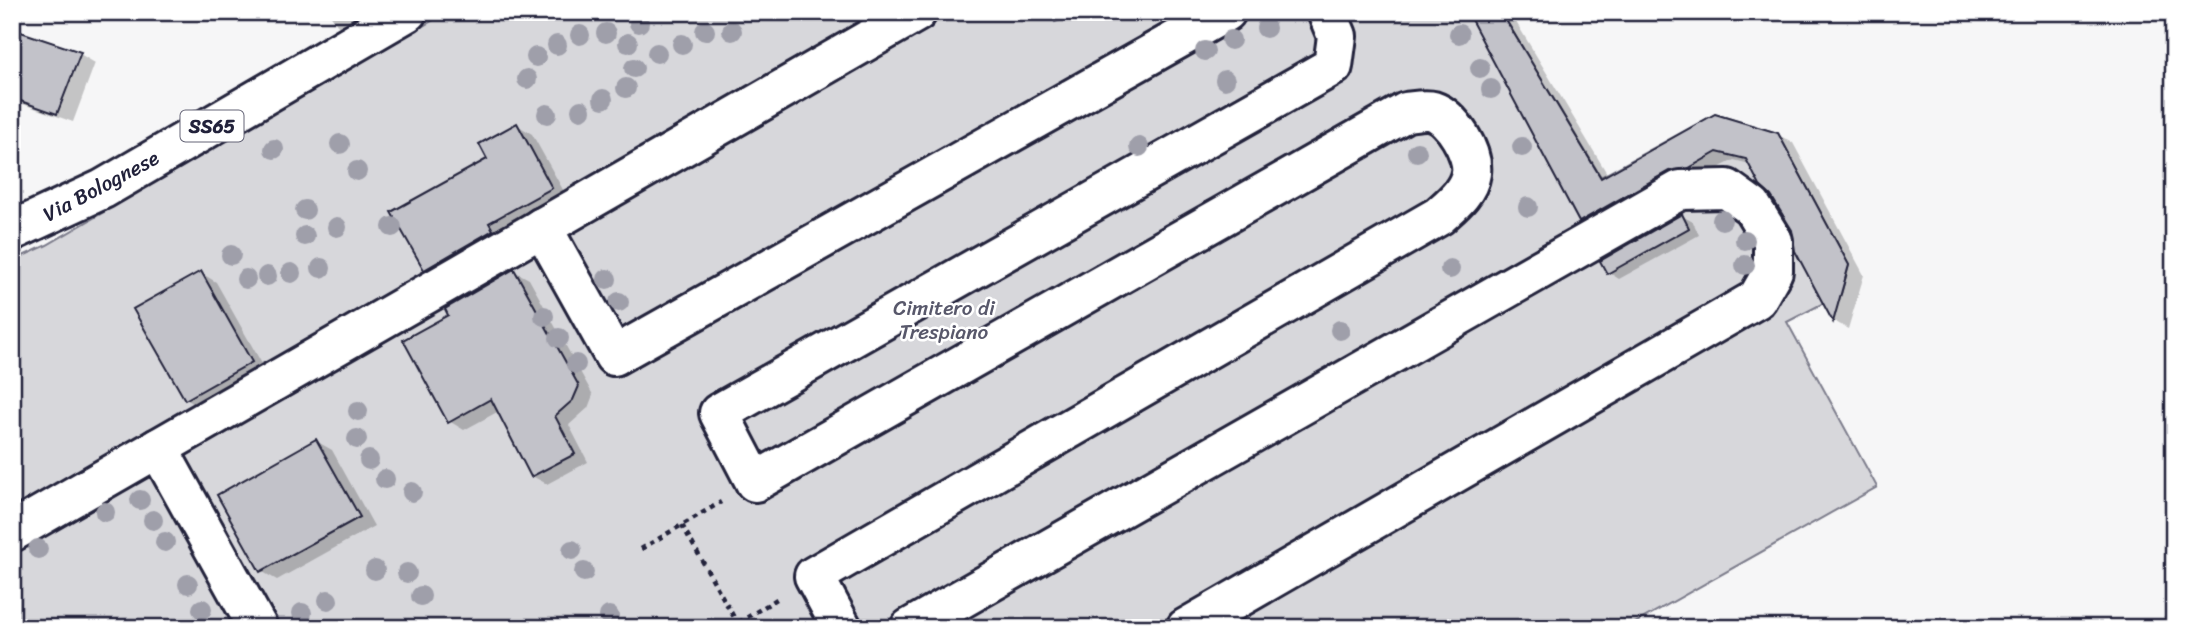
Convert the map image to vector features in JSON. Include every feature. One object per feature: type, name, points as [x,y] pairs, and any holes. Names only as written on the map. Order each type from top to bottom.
[{"type":"main road","name":"Via Bolognese","points":[[12,231],[103,190],[407,12]]},
{"type":"main road","points":[[12,532],[917,12]]},
{"type":"main road","points":[[542,227],[614,356],[1226,12]]},
{"type":"main road","points":[[842,628],[814,576],[1439,216],[1461,196],[1471,172],[1466,146],[1449,119],[1432,110],[1406,112],[755,482],[719,413],[1333,66],[1337,36],[1327,12]]},
{"type":"main road","points":[[910,628],[1680,190],[1727,189],[1752,207],[1773,241],[1773,271],[1757,299],[1186,628]]},
{"type":"main road","points":[[158,448],[258,628]]},
{"type":"path","points":[[641,549],[755,482]]},
{"type":"path","points":[[682,525],[739,625]]},
{"type":"path","points":[[730,628],[739,625],[814,576]]},
{"type":"green space","name":"Cimitero di Trespiano","points":[[455,12],[1049,12],[1055,22],[1083,12],[1501,12],[1601,177],[1715,114],[1778,133],[1849,265],[1841,294],[1787,322],[1877,487],[1626,628],[12,628],[12,261],[47,245],[437,18]]},
{"type":"building","points":[[1467,12],[1501,12],[1601,178],[1715,114],[1778,133],[1849,265],[1833,322],[1795,251],[1792,230],[1771,196],[1760,186],[1746,159],[1717,152],[1689,168],[1669,171],[1579,222]]},
{"type":"building","points":[[12,29],[81,52],[57,114],[12,98]]},
{"type":"building","points":[[517,123],[552,188],[489,223],[493,230],[424,270],[391,212],[487,159],[479,144]]},
{"type":"building","points":[[1682,214],[1689,228],[1607,274],[1600,261]]},
{"type":"building","points":[[514,269],[579,386],[573,400],[555,416],[575,454],[531,477],[491,399],[448,423],[403,340],[448,315],[445,309]]},
{"type":"building","points":[[201,271],[252,362],[185,400],[133,309]]},
{"type":"building","points":[[316,439],[360,517],[260,572],[217,495]]}]
